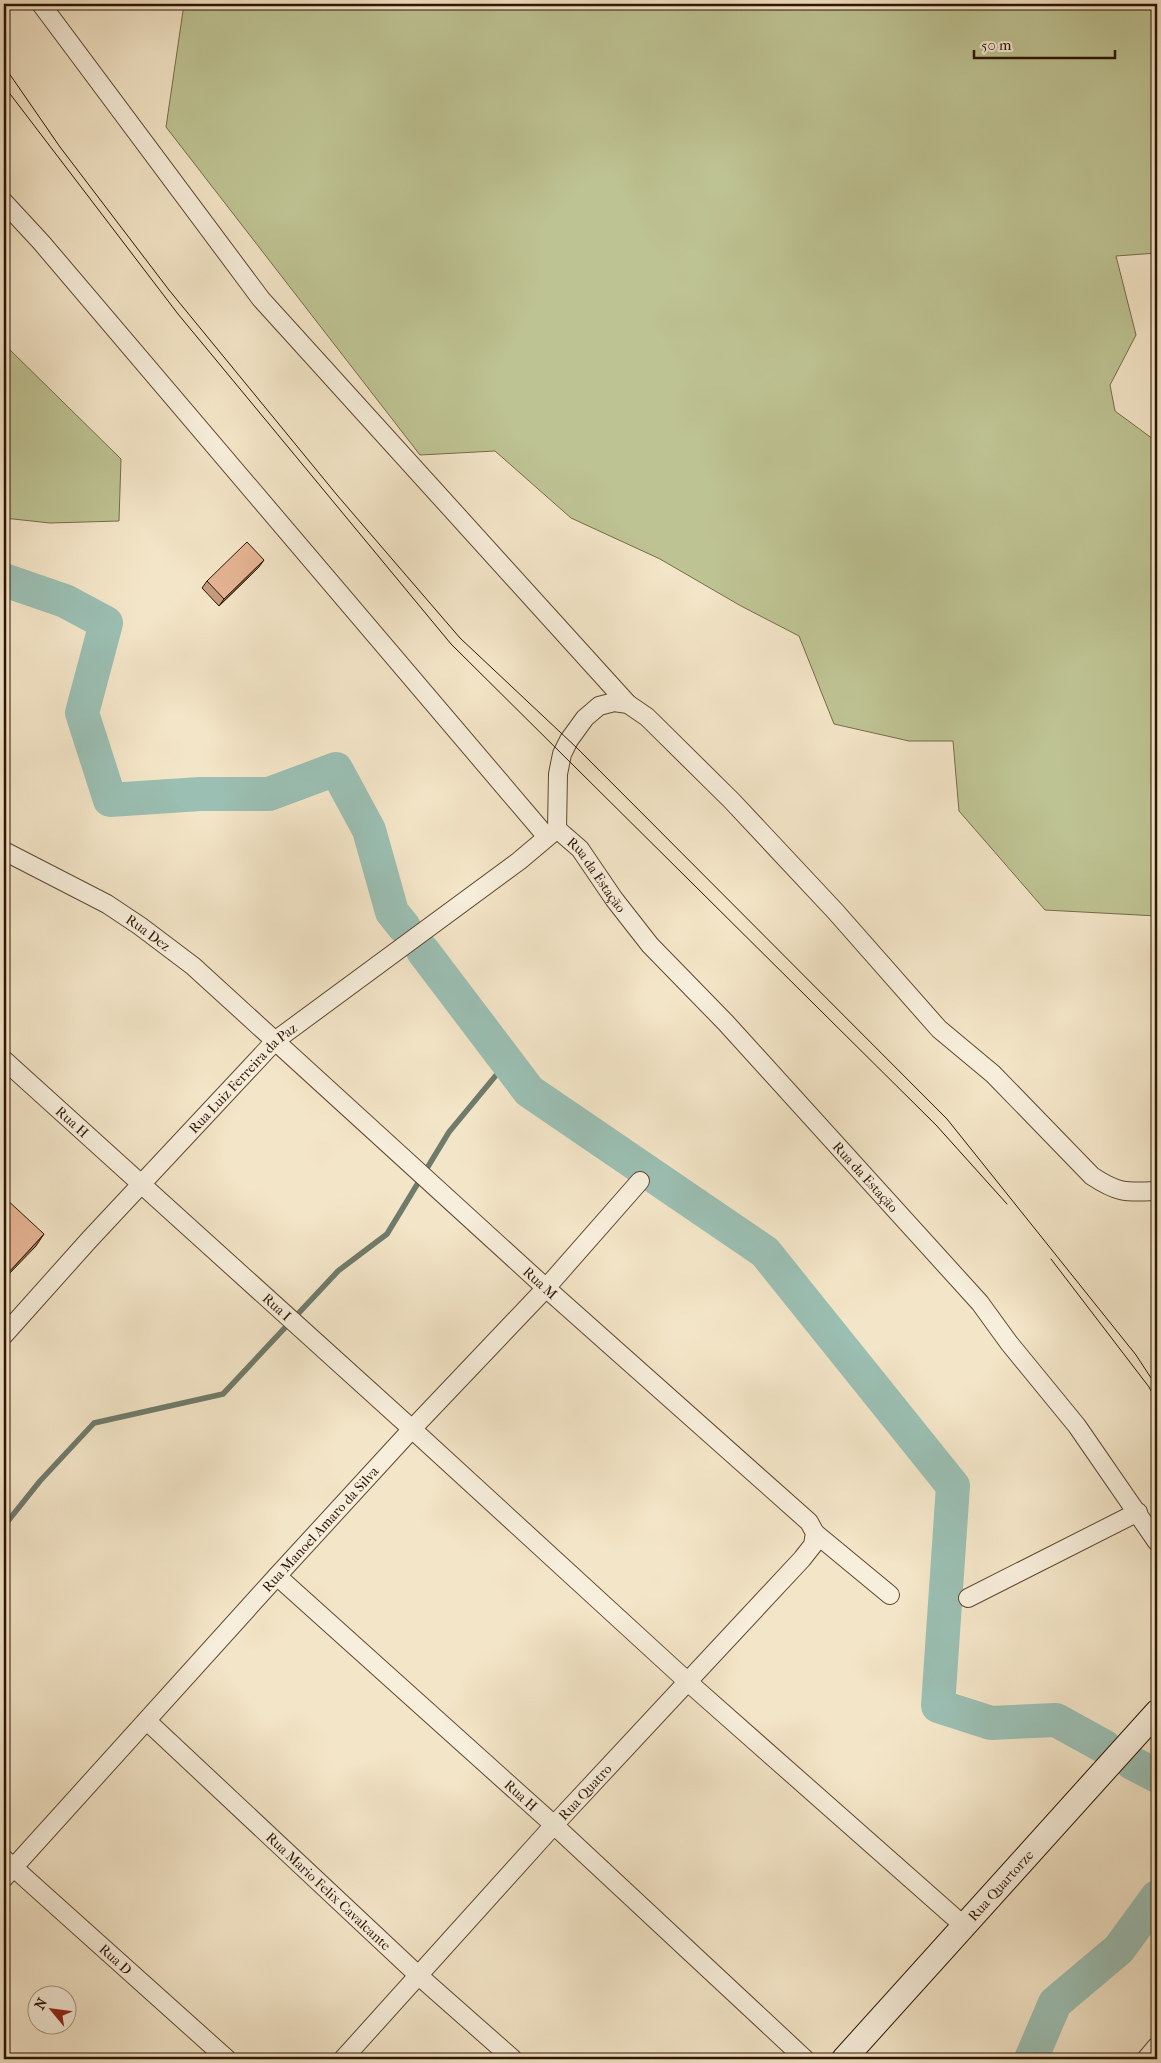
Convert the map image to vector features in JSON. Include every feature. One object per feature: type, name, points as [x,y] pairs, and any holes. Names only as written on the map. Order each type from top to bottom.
[{"type":"street","points":[[41,4],[261,299],[628,704],[647,717],[732,801],[835,911],[939,1029],[993,1074],[1092,1176],[1108,1187],[1122,1192],[1157,1191]]},
{"type":"street","name":"Rua da Estação","points":[[4,202],[41,242],[552,833],[580,849],[614,899],[650,945],[726,1023],[980,1302],[1009,1343],[1077,1426],[1157,1542]]},
{"type":"street","points":[[552,833],[558,774],[562,754],[569,740],[585,718],[599,706],[614,702],[628,704]]},
{"type":"street","name":"Rua Luiz Ferreira da Paz","points":[[4,1335],[276,1040],[519,861],[552,833]]},
{"type":"street","name":"Rua Dez","points":[[4,851],[72,884],[140,926],[193,966],[276,1040]]},
{"type":"street","name":"Rua M","points":[[276,1040],[546,1288],[812,1528],[890,1595]]},
{"type":"street","name":"Rua H","points":[[4,1060],[141,1185]]},
{"type":"street","name":"Rua Manoel Amaro da Silva","points":[[7,1868],[147,1721],[276,1576],[412,1428],[546,1288],[640,1181]]},
{"type":"street","name":"Rua I","points":[[141,1185],[412,1428],[688,1682],[963,1926]]},
{"type":"street","points":[[968,1598],[1138,1512]]},
{"type":"street","name":"Rua Quatro","points":[[343,2059],[554,1825],[802,1559],[813,1545],[812,1528]]},
{"type":"street","name":"Rua H","points":[[276,1576],[554,1825],[805,2059]]},
{"type":"street","name":"Rua Quartorze","points":[[844,2059],[1157,1712]]},
{"type":"street","name":"Rua Mario Felix Cavalcante","points":[[147,1721],[419,1976],[513,2059]]},
{"type":"street","name":"Rua D","points":[[7,1868],[227,2059]]},
{"type":"street","points":[[1146,2059],[1157,2046]]},
{"type":"green space","points":[[184,4],[1157,4],[1157,253],[1116,256],[1136,335],[1110,385],[1115,411],[1157,442],[1157,916],[1045,910],[959,811],[953,741],[909,741],[834,724],[799,636],[741,606],[660,559],[571,518],[495,451],[420,455],[166,127]]},
{"type":"green space","points":[[4,344],[121,459],[119,521],[50,523],[4,518]]},
{"type":"building","points":[[247,542],[264,560],[224,599],[207,581]]},
{"type":"building","points":[[4,1197],[44,1234],[4,1280]]},
{"type":"waterway","points":[[4,580],[65,601],[106,623],[82,713],[110,800],[200,794],[269,794],[336,769],[369,830],[392,912],[404,927]]},
{"type":"waterway","points":[[423,951],[529,1091],[765,1252],[953,1486],[938,1706],[991,1723],[1056,1720],[1105,1747]]},
{"type":"waterway","points":[[4,1526],[40,1481],[94,1423],[223,1394],[338,1271],[387,1234],[449,1132],[507,1062]]},
{"type":"waterway","points":[[1132,1763],[1157,1776]]},
{"type":"waterway","points":[[1031,2059],[1055,2003],[1119,1949],[1157,1897]]},
{"type":"tram line","points":[[4,66],[60,147],[169,290],[337,495],[460,638],[577,748],[947,1119],[1136,1355],[1157,1387]]},
{"type":"tram line","points":[[4,86],[178,314],[451,644],[936,1125],[1007,1204]]},
{"type":"tram line","points":[[1051,1259],[1149,1387],[1157,1402]]}]
